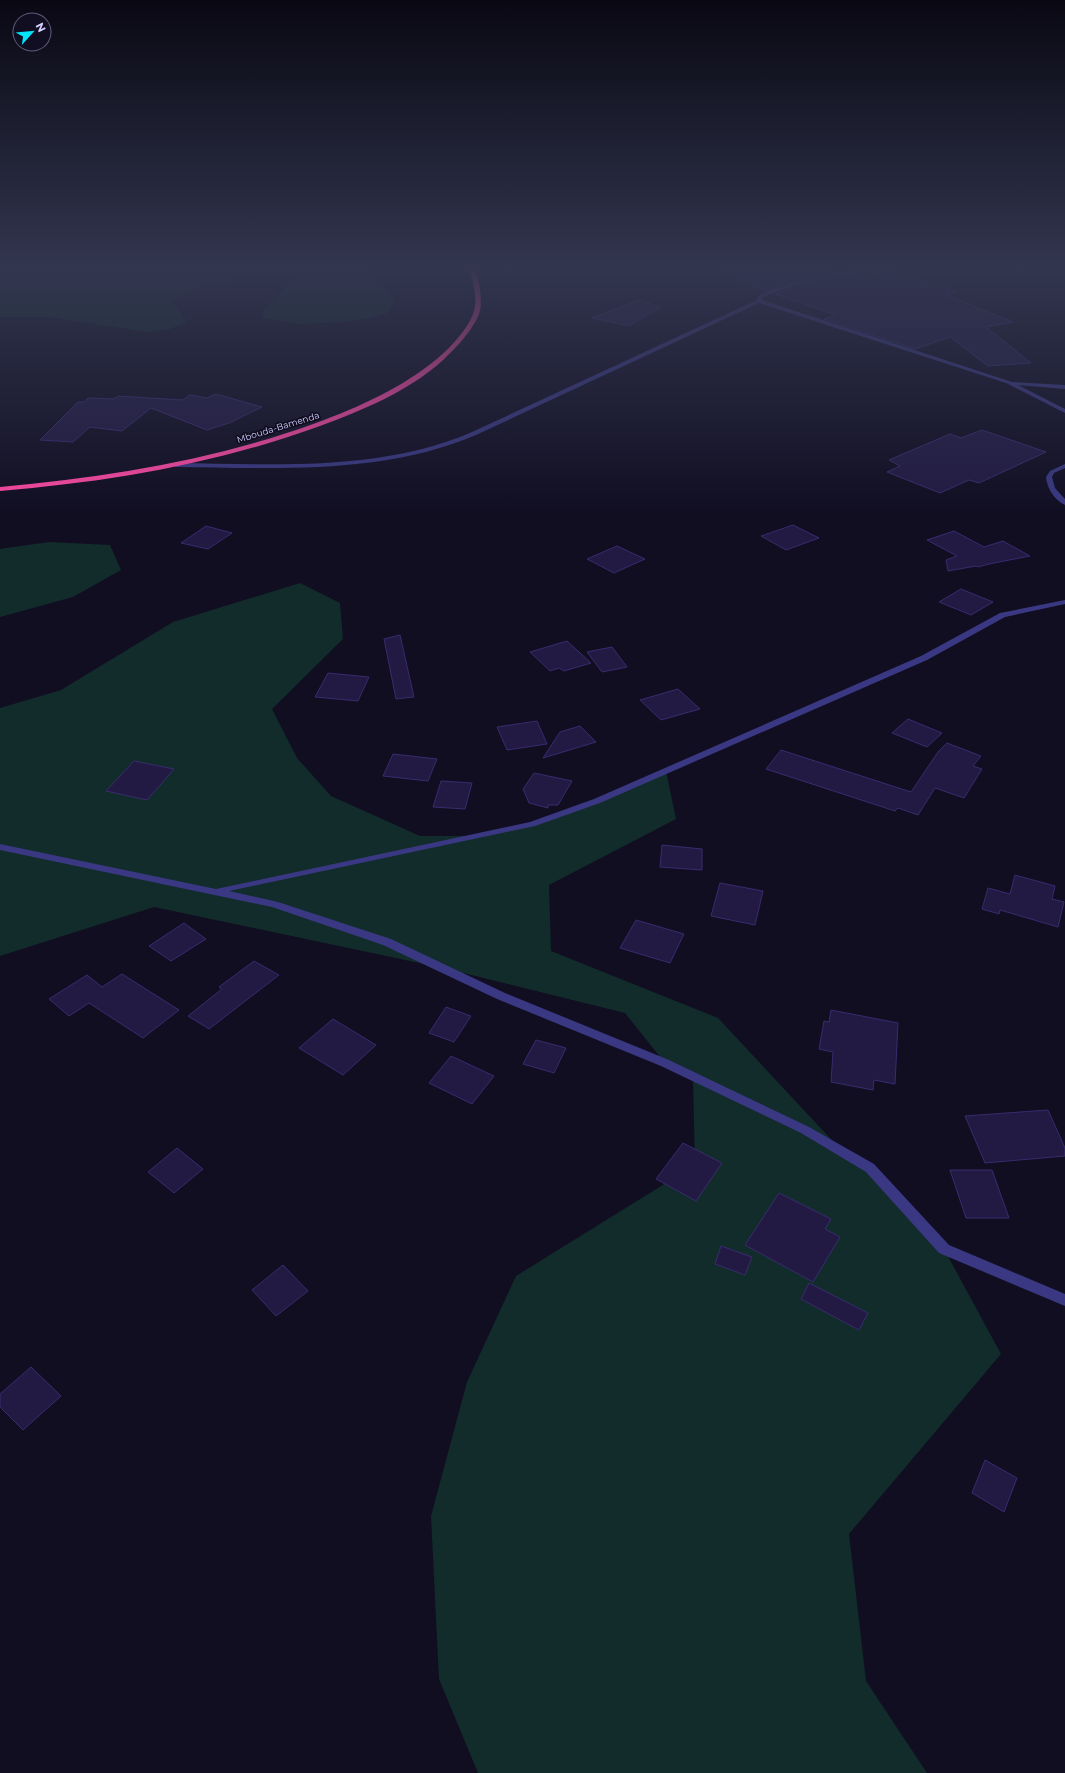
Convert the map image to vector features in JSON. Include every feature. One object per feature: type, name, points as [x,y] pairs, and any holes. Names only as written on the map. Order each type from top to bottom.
[{"type":"highway","name":"Mbouda-Bamenda","points":[[0,489],[110,477],[176,465],[269,440],[324,423],[366,406],[407,384],[445,357],[453,349]]},
{"type":"street","points":[[176,465],[317,465],[382,460],[418,453],[454,442],[653,349]]},
{"type":"street","points":[[906,349],[1008,382],[1065,411]]},
{"type":"street","points":[[1008,382],[1065,387]]},
{"type":"street","points":[[1065,466],[1052,472],[1049,477],[1054,493],[1065,503]]},
{"type":"street","points":[[216,891],[532,824],[597,801],[924,658],[1003,615],[1065,602]]},
{"type":"street","points":[[0,847],[274,904],[387,942],[501,996],[665,1063],[805,1130],[870,1168],[944,1249],[1065,1300]]},
{"type":"green space","points":[[49,542],[110,545],[121,570],[73,597],[0,617],[0,549]]},
{"type":"green space","points":[[300,583],[340,603],[343,639],[272,709],[297,758],[331,796],[420,836],[481,836],[532,824],[666,771],[676,819],[549,885],[551,951],[718,1018],[842,1151],[870,1168],[944,1249],[1001,1354],[849,1534],[866,1681],[927,1773],[478,1773],[439,1679],[431,1516],[467,1382],[516,1276],[695,1165],[693,1080],[665,1063],[625,1013],[443,968],[154,907],[0,956],[0,708],[61,690],[173,622]]},
{"type":"building","points":[[965,349],[1013,349],[1031,363],[988,366]]},
{"type":"building","points":[[216,394],[262,407],[229,423],[207,430],[151,408],[122,431],[90,427],[73,442],[40,440],[78,402],[84,402],[88,398],[114,399],[118,396],[183,400],[190,395],[207,398]]},
{"type":"building","points":[[982,430],[1046,452],[979,483],[969,480],[940,493],[887,472],[900,466],[889,460],[950,434],[961,438]]},
{"type":"building","points":[[793,525],[819,538],[786,550],[761,536]]},
{"type":"building","points":[[206,526],[232,533],[208,549],[181,543]]},
{"type":"building","points":[[954,531],[984,547],[1003,541],[1030,556],[978,567],[976,566],[948,571],[946,560],[957,556],[927,540]]},
{"type":"building","points":[[617,546],[645,559],[614,573],[587,559]]},
{"type":"building","points":[[961,589],[993,602],[971,615],[939,602]]},
{"type":"building","points":[[400,635],[414,697],[396,699],[384,639]]},
{"type":"building","points":[[567,641],[591,663],[564,671],[559,668],[550,671],[530,652]]},
{"type":"building","points":[[612,647],[627,667],[602,672],[587,652]]},
{"type":"building","points":[[328,673],[369,677],[358,701],[315,697]]},
{"type":"building","points":[[678,689],[700,709],[661,720],[640,700]]},
{"type":"building","points":[[908,719],[942,733],[927,747],[892,733]]},
{"type":"building","points":[[537,721],[547,744],[507,750],[497,727]]},
{"type":"building","points":[[580,726],[596,742],[543,758],[560,732]]},
{"type":"building","points":[[947,743],[981,756],[973,766],[982,769],[964,798],[935,788],[918,815],[898,808],[895,811],[766,769],[781,750],[911,792],[938,752]]},
{"type":"building","points":[[393,754],[437,759],[428,781],[383,776]]},
{"type":"building","points":[[134,761],[174,769],[147,800],[106,791]]},
{"type":"building","points":[[534,773],[572,781],[558,805],[548,805],[548,808],[529,803],[523,789]]},
{"type":"building","points":[[441,781],[472,783],[465,809],[433,807]]},
{"type":"building","points":[[662,845],[702,849],[702,870],[660,867]]},
{"type":"building","points":[[1015,875],[1055,886],[1052,899],[1064,902],[1058,927],[1000,910],[999,914],[982,909],[988,888],[1010,894]]},
{"type":"building","points":[[720,883],[763,891],[755,925],[711,916]]},
{"type":"building","points":[[636,920],[684,934],[670,963],[620,948]]},
{"type":"building","points":[[184,923],[206,939],[171,961],[149,946]]},
{"type":"building","points":[[254,961],[279,975],[209,1029],[188,1016],[222,989],[219,987]]},
{"type":"building","points":[[122,974],[179,1010],[143,1038],[89,1003],[69,1016],[49,999],[87,975],[102,987]]},
{"type":"building","points":[[446,1007],[471,1016],[454,1042],[429,1033]]},
{"type":"building","points":[[831,1010],[898,1023],[895,1084],[874,1080],[873,1090],[831,1082],[833,1052],[819,1049],[824,1021],[829,1022]]},
{"type":"building","points":[[333,1019],[376,1045],[343,1075],[299,1048]]},
{"type":"building","points":[[536,1040],[566,1048],[554,1073],[523,1064]]},
{"type":"building","points":[[451,1056],[494,1076],[472,1104],[429,1083]]},
{"type":"building","points":[[1048,1110],[1065,1148],[1065,1156],[985,1163],[965,1116]]},
{"type":"building","points":[[683,1143],[722,1163],[696,1201],[656,1179]]},
{"type":"building","points":[[177,1148],[203,1169],[174,1193],[148,1172]]},
{"type":"building","points":[[950,1170],[992,1170],[1009,1218],[966,1218]]},
{"type":"building","points":[[779,1193],[831,1219],[825,1229],[840,1237],[813,1282],[745,1245]]},
{"type":"building","points":[[721,1246],[752,1257],[745,1275],[715,1264]]},
{"type":"building","points":[[283,1265],[308,1291],[276,1316],[252,1290]]},
{"type":"building","points":[[809,1283],[868,1313],[859,1330],[801,1299]]},
{"type":"building","points":[[31,1367],[61,1396],[23,1430],[0,1407],[0,1394]]},
{"type":"building","points":[[985,1460],[1017,1478],[1004,1512],[972,1493]]}]
